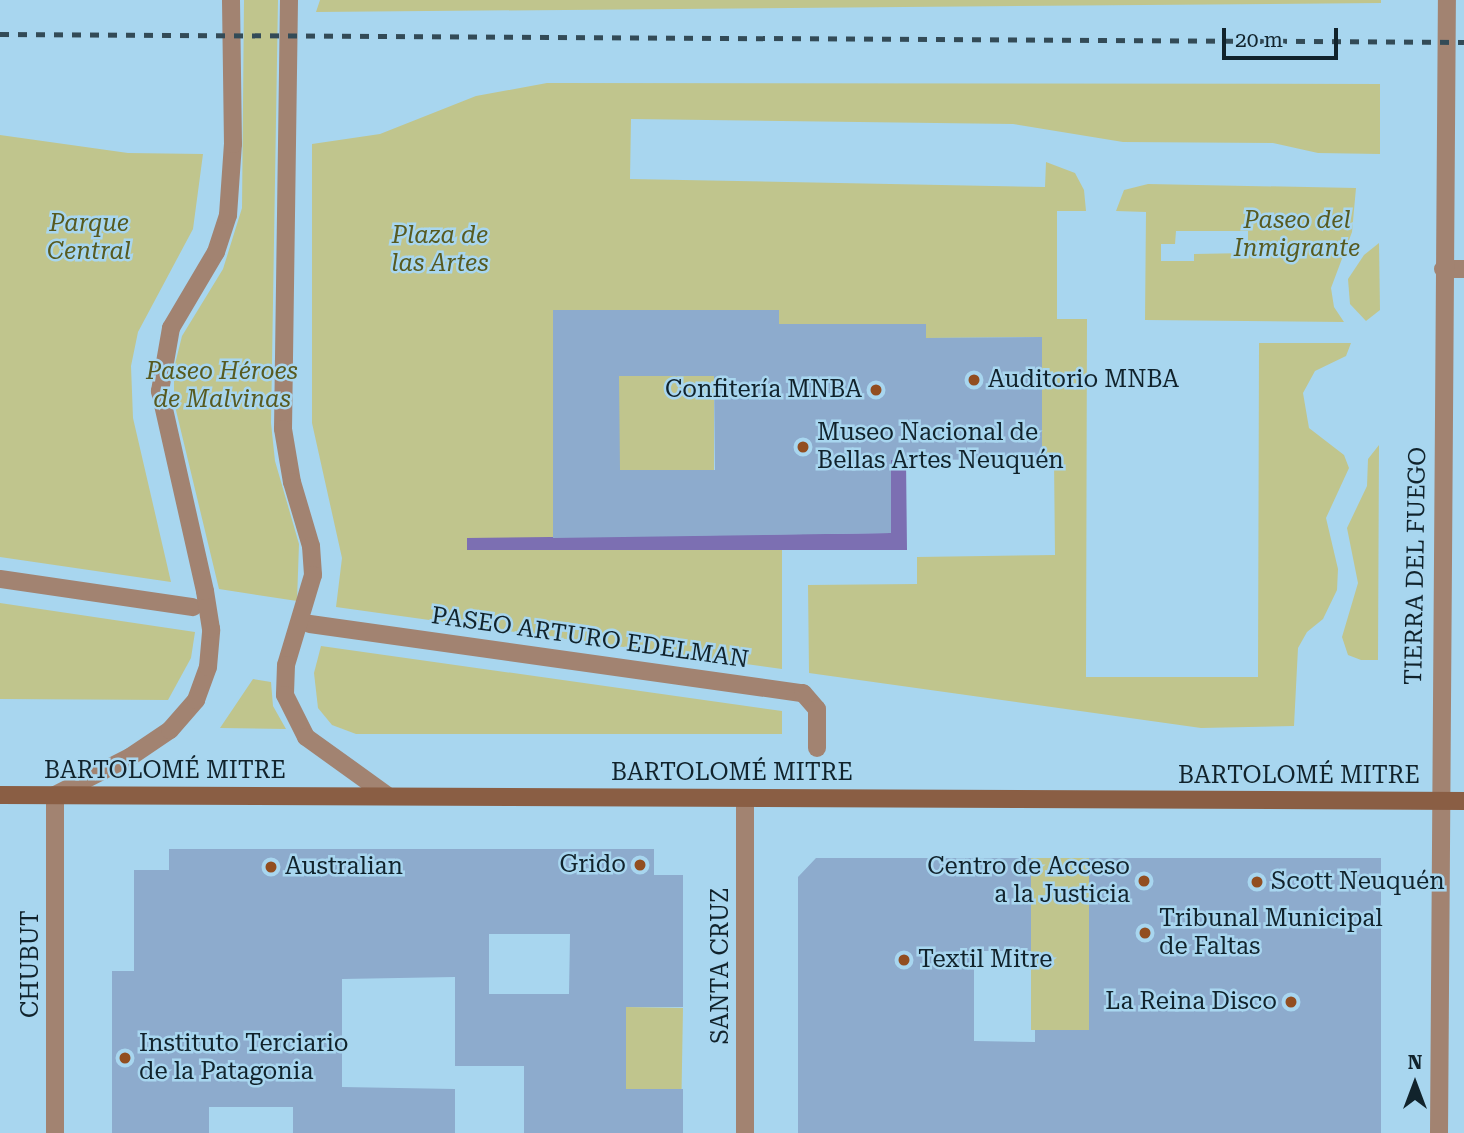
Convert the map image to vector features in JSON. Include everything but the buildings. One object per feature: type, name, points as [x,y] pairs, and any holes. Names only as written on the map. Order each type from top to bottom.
[{"type":"main road","name":"BARTOLOMÉ MITRE","points":[[0,795],[1464,801]]},
{"type":"street","points":[[55,795],[130,757],[170,730],[196,700],[208,667],[211,629],[205,591],[160,391],[172,328],[216,252],[228,215],[233,158],[231,0]]},
{"type":"street","points":[[289,0],[283,429],[292,482],[310,546],[313,575],[286,665],[285,695],[306,737],[388,796]]},
{"type":"street","name":"TIERRA DEL FUEGO","points":[[1438,1133],[1437,801],[1447,0]]},
{"type":"street","points":[[1444,269],[1464,269]]},
{"type":"street","points":[[0,579],[193,607]]},
{"type":"street","name":"PASEO ARTURO EDELMAN","points":[[310,624],[803,694],[817,709],[817,748]]},
{"type":"street","name":"CHUBUT","points":[[55,795],[55,1133]]},
{"type":"street","name":"SANTA CRUZ","points":[[745,798],[745,1133]]},
{"type":"green space","name":"Paseo Héroes de Malvinas","points":[[244,0],[278,0],[271,423],[275,461],[299,544],[297,601],[219,589],[174,402],[174,368],[182,336],[223,269],[242,208]]},
{"type":"green space","points":[[320,0],[1381,0],[1381,3],[316,12]]},
{"type":"green space","name":"Plaza de las Artes","points":[[547,83],[1380,84],[1380,154],[1318,153],[1273,143],[1123,142],[1013,124],[631,119],[630,179],[1045,187],[1046,162],[1075,173],[1084,190],[1086,211],[1057,211],[1057,319],[1087,319],[1086,677],[1258,677],[1259,343],[1351,343],[1346,356],[1315,371],[1303,393],[1309,428],[1344,455],[1349,468],[1326,518],[1338,569],[1337,590],[1323,619],[1307,632],[1298,648],[1294,726],[1201,728],[809,673],[808,585],[917,584],[917,557],[1055,555],[1054,460],[1042,459],[1041,337],[926,338],[925,324],[779,324],[779,310],[553,311],[553,538],[468,538],[467,550],[782,550],[782,669],[336,607],[342,558],[312,423],[312,144],[380,134],[476,96]]},
{"type":"green space","name":"Parque Central","points":[[0,135],[128,153],[203,154],[193,229],[138,332],[131,366],[133,418],[171,582],[0,557]]},
{"type":"green space","name":"Paseo del Inmigrante","points":[[1148,184],[1356,188],[1352,232],[1331,288],[1334,307],[1344,322],[1145,320],[1146,212],[1116,211],[1124,190]],"holes":[[[1176,231],[1248,231],[1248,253],[1194,254],[1194,261],[1161,261],[1161,244],[1175,244]]]},
{"type":"green space","name":"Paseo del Inmigrante","points":[[1379,243],[1380,310],[1366,321],[1350,304],[1348,279],[1364,255]]},
{"type":"green space","points":[[619,376],[714,376],[714,470],[619,470]]},
{"type":"green space","points":[[1379,445],[1378,660],[1361,660],[1348,655],[1342,637],[1358,583],[1347,528],[1367,486],[1368,459]]},
{"type":"green space","points":[[0,603],[195,632],[191,658],[168,700],[0,699]]},
{"type":"green space","points":[[321,646],[782,711],[782,734],[356,734],[332,725],[318,708],[314,673]]},
{"type":"green space","points":[[253,679],[271,682],[273,706],[286,729],[220,728]]},
{"type":"green space","points":[[1031,858],[1089,858],[1089,1030],[1031,1030]]},
{"type":"green space","points":[[626,1007],[683,1008],[682,1090],[625,1089]]},
{"type":"shaded area","points":[[891,422],[906,460],[907,550],[467,550],[467,538],[891,533]]},
{"type":"railway","points":[[0,34],[1464,42]]},
{"type":"place","name":"Auditorio MNBA","points":[[974,380]]},
{"type":"place","name":"Confitería MNBA","points":[[876,390]]},
{"type":"place","name":"Museo Nacional de Bellas Artes Neuquén","points":[[803,447]]},
{"type":"place","name":"Grido","points":[[640,865]]},
{"type":"place","name":"Australian","points":[[271,867]]},
{"type":"place","name":"Centro de Acceso a la Justicia","points":[[1144,881]]},
{"type":"place","name":"Scott Neuquén","points":[[1257,882]]},
{"type":"place","name":"Tribunal Municipal de Faltas","points":[[1145,933]]},
{"type":"place","name":"Textil Mitre","points":[[904,960]]},
{"type":"place","name":"La Reina Disco","points":[[1291,1002]]},
{"type":"place","name":"Instituto Terciario de la Patagonia","points":[[125,1058]]}]
